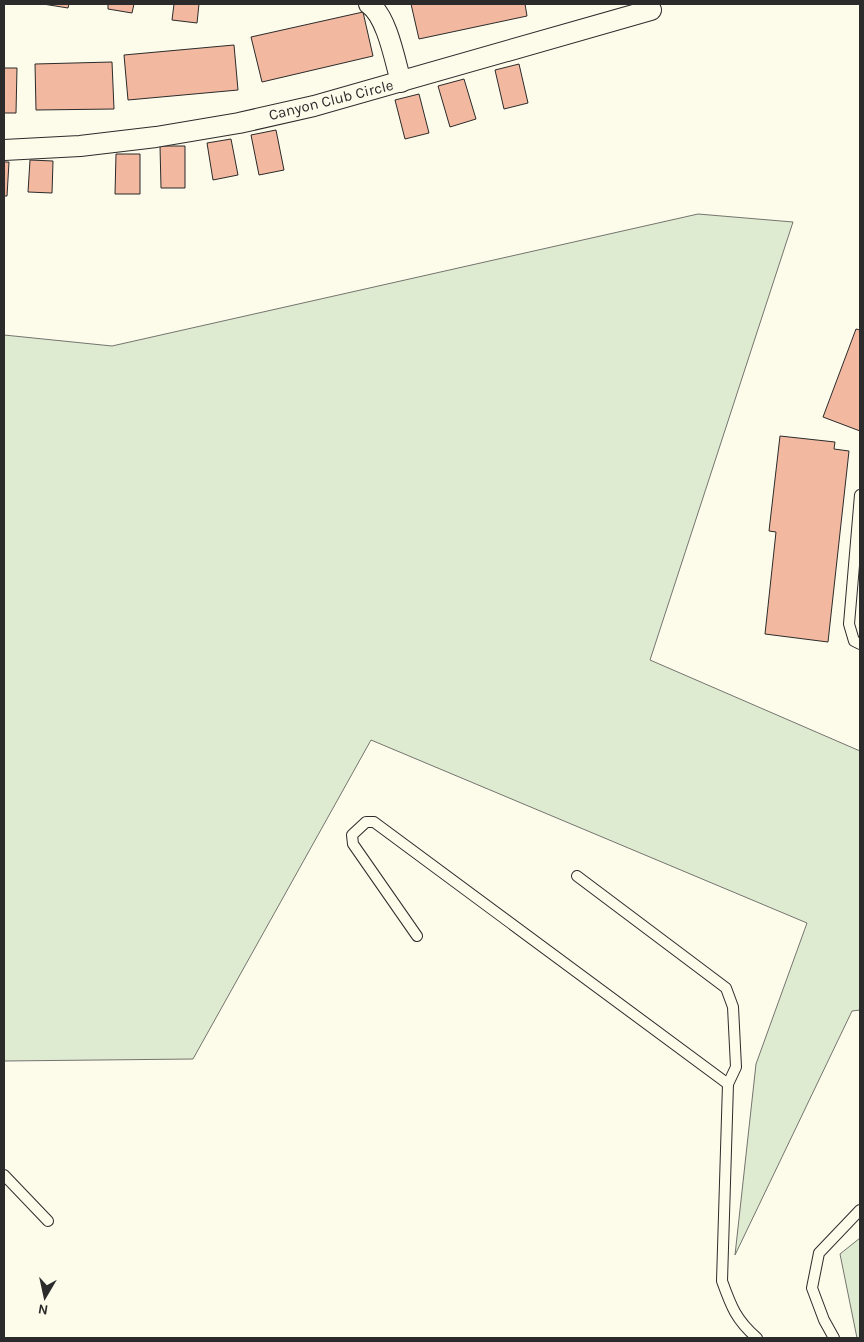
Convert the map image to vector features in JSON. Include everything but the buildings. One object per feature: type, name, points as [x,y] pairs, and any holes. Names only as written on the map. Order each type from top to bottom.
[{"type":"street","points":[[369,4],[374,7],[384,22],[402,82]]},
{"type":"street","name":"Canyon Club Circle","points":[[4,150],[156,137],[220,126],[314,106],[651,10]]},
{"type":"lane","points":[[860,495],[849,624],[854,641],[860,644]]},
{"type":"lane","points":[[417,936],[353,844],[352,835],[366,822],[374,822],[728,1084]]},
{"type":"lane","points":[[577,876],[726,988],[734,1007],[736,1067],[728,1084],[722,1281],[730,1306],[745,1328],[757,1338]]},
{"type":"lane","points":[[4,1175],[48,1221]]},
{"type":"lane","points":[[834,1338],[824,1320],[812,1288],[819,1253],[860,1210]]},
{"type":"green space","points":[[698,214],[793,222],[650,660],[860,751],[860,1010],[852,1011],[735,1255],[756,1064],[807,923],[371,740],[193,1059],[4,1061],[4,335],[112,346]]},
{"type":"green space","points":[[860,1238],[860,1338],[857,1338],[840,1254]]}]
